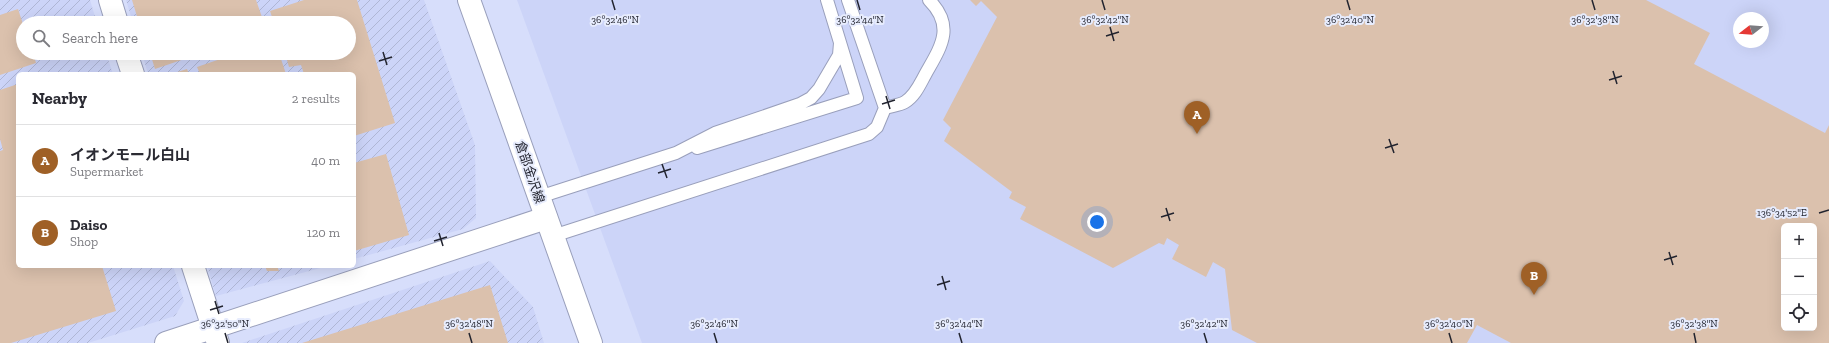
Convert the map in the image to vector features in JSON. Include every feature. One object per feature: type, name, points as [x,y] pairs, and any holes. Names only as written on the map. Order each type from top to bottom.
[{"type":"street","points":[[110,0],[115,16]]},
{"type":"street","name":"倉部金沢線","points":[[469,0],[591,343]]},
{"type":"street","points":[[128,60],[132,72]]},
{"type":"street","points":[[166,343],[215,336],[550,227]]},
{"type":"street","points":[[194,268],[215,336]]},
{"type":"lane","points":[[539,197],[676,153],[706,146],[858,98],[826,0]]},
{"type":"lane","points":[[550,227],[869,134],[877,127],[885,108],[848,0]]},
{"type":"lane","points":[[885,108],[905,102],[915,93],[943,42],[944,30],[940,14],[929,0]]},
{"type":"lane","points":[[676,153],[715,133],[800,104],[811,98],[835,64],[839,55],[840,43]]},
{"type":"shaded area","points":[[0,0],[90,0],[95,16],[16,16],[16,60],[108,60],[112,72],[16,72],[16,268],[174,268],[184,301],[175,316],[88,343],[0,343]]},
{"type":"shaded area","points":[[126,0],[424,0],[475,145],[476,218],[463,229],[356,258],[356,72],[147,72],[144,60],[356,60],[356,16],[131,16]]},
{"type":"shaded area","points":[[517,0],[1829,0],[1829,343],[642,343]]},
{"type":"shaded area","points":[[490,261],[533,307],[544,343],[242,343]]},
{"type":"shaded area","points":[[208,268],[321,268],[216,296]]},
{"type":"building","points":[[132,0],[256,0],[262,16],[137,16]]},
{"type":"building","points":[[304,0],[357,0],[395,123],[356,135],[356,72],[303,72],[301,65],[289,67],[287,60],[356,60],[356,16],[272,16],[270,11]]},
{"type":"building","points":[[970,0],[1646,0],[1710,33],[1694,64],[1825,133],[1829,125],[1829,343],[1511,343],[1477,325],[1467,343],[1257,343],[1232,330],[1225,269],[1213,262],[1206,277],[1172,259],[1179,245],[1167,238],[1164,245],[1159,243],[1113,268],[1020,219],[1026,207],[1009,198],[1012,192],[944,141],[951,128],[943,120],[997,17],[981,1],[976,6]]},
{"type":"building","points":[[18,9],[20,16],[16,16],[16,60],[35,60],[36,63],[0,75],[0,15]]},
{"type":"building","points":[[152,60],[181,60],[155,69]]},
{"type":"building","points":[[218,60],[281,60],[285,72],[199,72],[197,67]]},
{"type":"building","points":[[187,69],[188,72],[177,72]]},
{"type":"building","points":[[16,85],[16,268],[103,268],[116,311],[11,343],[0,343],[0,151],[3,150],[0,139],[0,90]]},
{"type":"building","points":[[386,154],[409,235],[356,250],[356,162]]},
{"type":"building","points":[[266,268],[278,268],[279,271],[267,271]]},
{"type":"building","points":[[490,285],[508,343],[302,343]]},
{"type":"place","name":"イオンモール白山","points":[[1197,134]]},
{"type":"place","name":"Daiso","points":[[1534,295]]}]
